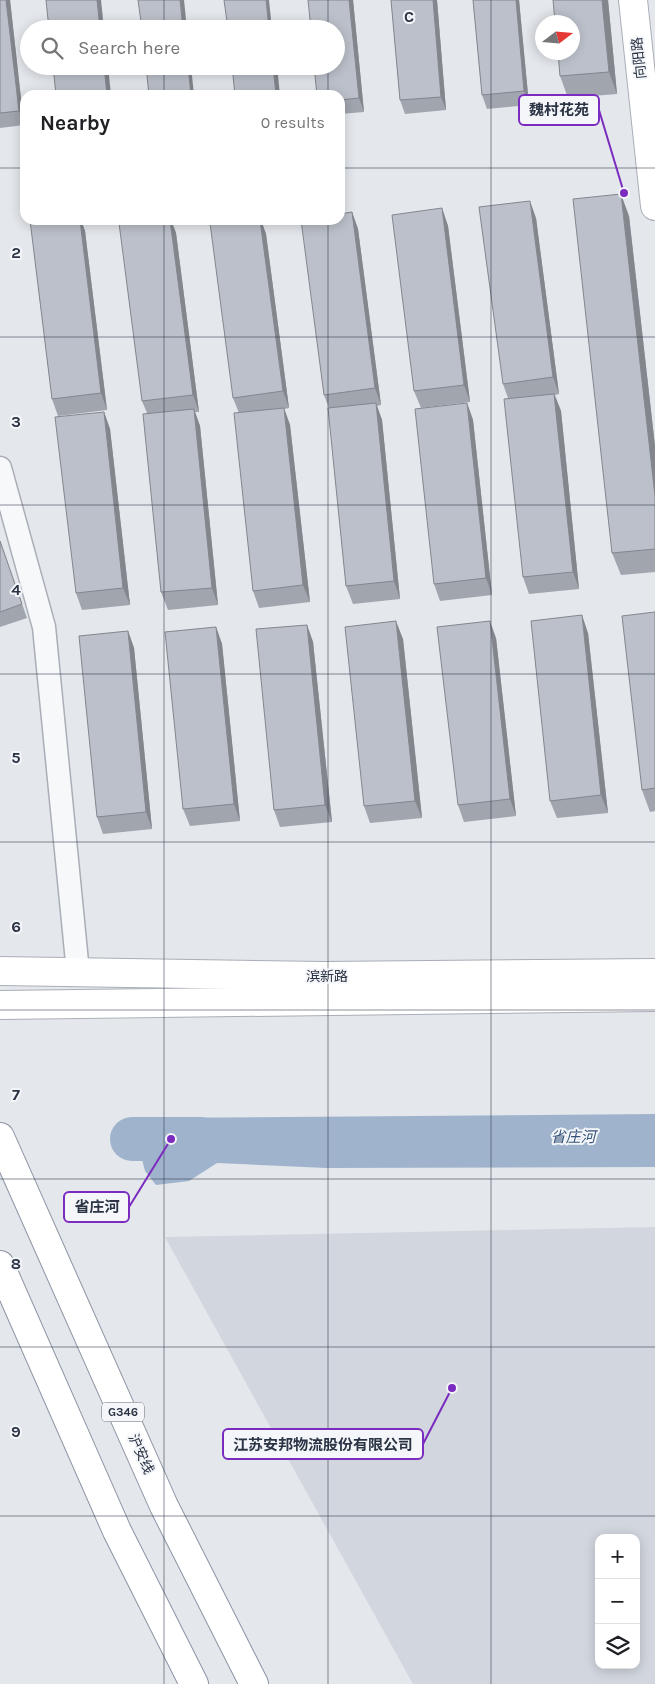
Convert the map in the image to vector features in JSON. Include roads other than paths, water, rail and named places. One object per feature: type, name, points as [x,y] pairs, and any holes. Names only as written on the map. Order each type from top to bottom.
[{"type":"main road","name":"向阳路","points":[[633,0],[655,206]]},
{"type":"main road","name":"滨新路","points":[[0,971],[323,976],[655,973]]},
{"type":"main road","name":"滨新路","points":[[0,1005],[655,997]]},
{"type":"main road","name":"沪安线","points":[[0,1137],[164,1506],[254,1684]]},
{"type":"main road","points":[[0,1265],[117,1531],[194,1684]]},
{"type":"street","points":[[0,468],[44,627],[78,972]]},
{"type":"water","points":[[655,1114],[655,1167],[326,1168],[217,1163],[189,1181],[156,1185],[145,1171],[138,1144],[155,1118]]},
{"type":"waterway","name":"省庄河","points":[[132,1139],[201,1139]]},
{"type":"place","name":"魏村花苑","points":[[624,193]]},
{"type":"place","name":"省庄河","points":[[171,1139]]},
{"type":"place","name":"江苏安邦物流股份有限公司","points":[[452,1388]]}]
